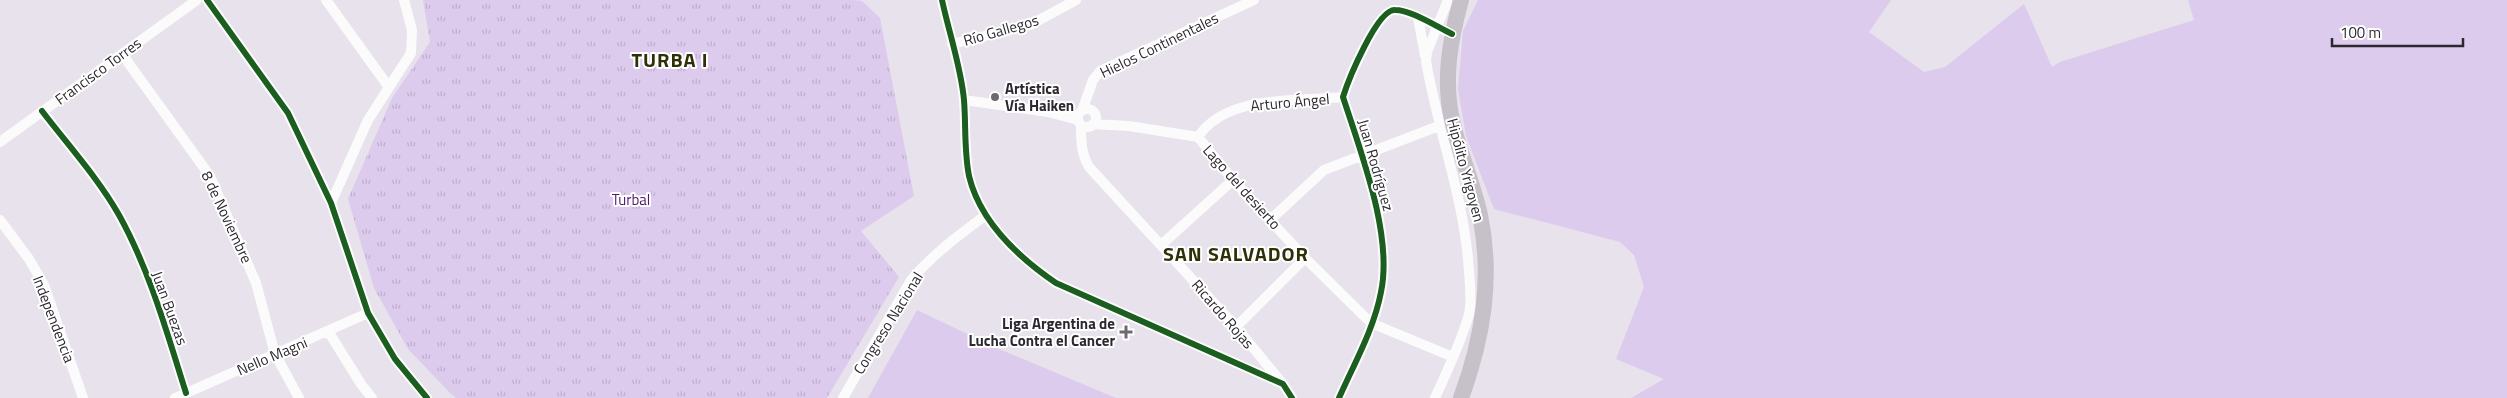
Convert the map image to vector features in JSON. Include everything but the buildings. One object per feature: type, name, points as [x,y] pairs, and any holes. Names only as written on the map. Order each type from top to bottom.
[{"type":"main road","name":"Hipólito Yrigoyen","points":[[1461,398],[1484,323],[1484,262],[1480,216],[1445,124],[1447,67],[1452,34],[1462,0]]},
{"type":"street","name":"Francisco Torres","points":[[0,142],[197,0]]},
{"type":"street","points":[[207,0],[288,113],[331,203],[368,313],[395,359],[428,398]]},
{"type":"street","points":[[326,0],[388,86]]},
{"type":"street","points":[[331,203],[368,120],[388,86],[405,66],[412,47],[412,30],[404,0]]},
{"type":"street","points":[[942,0],[964,100],[966,154],[970,177],[986,215],[1012,249],[1033,268],[1056,283],[1283,384]]},
{"type":"street","name":"Río Gallegos","points":[[952,44],[1030,25],[1076,0]]},
{"type":"street","name":"Hielos Continentales","points":[[1080,117],[1093,80],[1100,71],[1254,0]]},
{"type":"street","points":[[1426,61],[1436,27],[1448,0]]},
{"type":"street","points":[[1343,97],[1350,76],[1384,15],[1396,10],[1452,34]]},
{"type":"street","points":[[1418,18],[1426,61],[1445,124],[1468,252],[1469,313],[1453,357],[1434,398]]},
{"type":"street","name":"8 de Noviembre","points":[[122,54],[210,176],[256,283],[275,354],[299,398]]},
{"type":"street","name":"Hielos Continentales","points":[[1093,80],[1093,117]]},
{"type":"street","name":"Arturo Ángel","points":[[1198,137],[1214,119],[1241,106],[1343,97]]},
{"type":"street","name":"Juan Rodríguez","points":[[1339,398],[1371,323],[1382,291],[1384,250],[1382,229],[1343,97]]},
{"type":"street","points":[[964,100],[1080,117],[1089,110],[1093,117],[1129,126],[1198,137]]},
{"type":"street","name":"Juan Buezas","points":[[42,111],[120,217],[153,292],[186,393]]},
{"type":"street","points":[[1080,117],[1086,127],[1093,117]]},
{"type":"street","name":"Ricardo Rojas","points":[[1080,117],[1080,144],[1083,157],[1089,166],[1236,327],[1283,384],[1292,398]]},
{"type":"street","points":[[1270,220],[1324,170],[1445,124]]},
{"type":"street","name":"Lago del desierto","points":[[1198,137],[1233,180],[1305,258],[1371,323],[1453,357]]},
{"type":"street","points":[[1161,245],[1233,180]]},
{"type":"street","name":"Congreso Nacional","points":[[842,398],[912,280],[945,245],[986,215]]},
{"type":"street","name":"Independencia","points":[[0,220],[44,285],[83,398]]},
{"type":"street","points":[[1236,327],[1305,258]]},
{"type":"street","name":"Nello Magni","points":[[174,398],[368,313]]},
{"type":"street","points":[[328,331],[361,384],[372,398]]},
{"type":"green space","name":"Turbal","points":[[423,0],[854,0],[862,1],[880,18],[914,196],[861,231],[899,277],[827,398],[456,398],[451,394],[408,349],[374,288],[348,199],[392,98],[430,42]]},
{"type":"green space","points":[[1478,0],[1891,0],[1869,32],[1924,72],[1945,67],[2024,4],[2052,67],[2060,62],[2194,20],[2188,0],[2507,0],[2507,398],[1631,398],[1664,379],[1616,359],[1644,287],[1634,255],[1620,242],[1494,209],[1466,136],[1458,89],[1463,31]]},
{"type":"green space","points":[[917,310],[999,349],[1116,398],[868,398]]},
{"type":"cycle path","points":[[207,0],[288,113],[331,203],[368,313],[395,359],[427,398]]},
{"type":"cycle path","points":[[942,0],[958,63],[962,88],[969,176],[974,193],[982,208],[1002,237],[1028,262],[1056,283],[1283,384],[1292,398]]},
{"type":"cycle path","points":[[1339,398],[1374,319],[1384,270],[1383,245],[1373,194],[1343,97],[1364,47],[1380,21],[1388,13],[1395,10],[1409,13],[1452,34]]},
{"type":"cycle path","points":[[42,111],[102,188],[130,236],[157,302],[186,393]]},
{"type":"place","name":"Artística Vía Haiken","points":[[995,97]]},
{"type":"place","name":"Liga Argentina de Lucha Contra el Cancer","points":[[1126,332]]},
{"type":"district","name":"TURBA I","points":[[670,59]]},
{"type":"district","name":"SAN SALVADOR","points":[[1236,253]]}]
